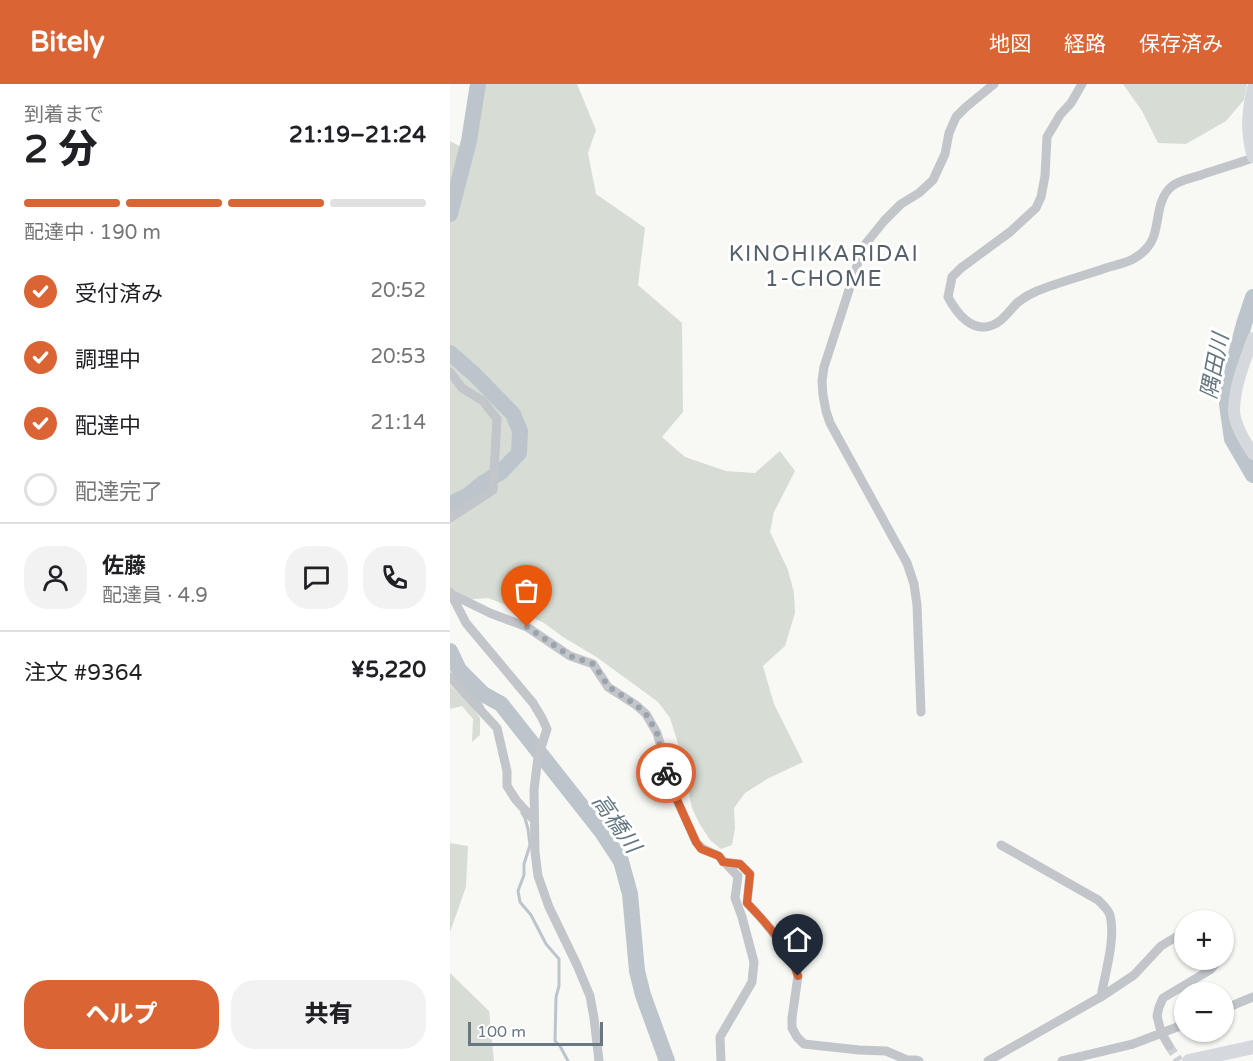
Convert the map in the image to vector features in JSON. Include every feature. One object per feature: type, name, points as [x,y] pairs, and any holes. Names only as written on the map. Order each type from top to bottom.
[{"type":"highway","points":[[1189,1061],[1253,1047]]},
{"type":"main road","points":[[1253,88],[1248,124],[1248,140],[1253,158]]},
{"type":"main road","points":[[1253,338],[1238,380],[1234,412],[1237,424],[1253,454]]},
{"type":"street","points":[[921,712],[917,605],[914,584],[907,563],[830,423],[822,381],[863,247],[901,204],[919,193],[933,180],[945,154],[949,133],[956,117],[994,84]]},
{"type":"street","points":[[1082,84],[1047,136],[1045,176],[1041,197],[1036,208],[1010,232],[952,277],[948,297],[959,315],[966,321],[985,327],[994,324],[1006,316],[1016,304],[1036,291],[1114,265],[1130,262],[1149,247],[1159,210],[1164,197],[1172,187],[1186,180],[1253,158]]},
{"type":"street","points":[[450,372],[462,388],[483,401],[497,419],[493,490],[450,518]]},
{"type":"street","points":[[451,593],[466,622],[533,703],[547,729],[538,757],[534,790],[538,876],[549,907],[590,996],[598,1061]]},
{"type":"street","points":[[451,593],[490,613],[527,627],[570,656],[593,664],[609,687],[646,714],[657,733],[668,780],[696,842],[701,849],[719,856],[738,876],[735,898],[754,962],[752,982],[720,1037],[721,1061]]},
{"type":"street","points":[[450,677],[497,728],[507,771],[507,786],[534,820]]},
{"type":"street","points":[[1001,845],[1098,900],[1106,909],[1110,916],[1111,942],[1101,997]]},
{"type":"street","points":[[723,862],[740,864],[750,874],[747,903],[783,945],[794,963],[798,976],[792,1028],[797,1037],[804,1044],[886,1051],[907,1060],[920,1061]]},
{"type":"street","points":[[988,1061],[1101,997],[1134,975],[1161,946],[1174,938]]},
{"type":"street","points":[[1169,1046],[1161,1033],[1157,1016],[1163,998],[1210,970]]},
{"type":"street","points":[[1234,1005],[1253,997]]},
{"type":"street","points":[[1062,1061],[1133,1044],[1174,1028]]},
{"type":"shaded area","points":[[472,84],[577,84],[596,130],[588,153],[596,194],[645,228],[638,285],[682,323],[683,412],[662,437],[685,457],[726,471],[755,473],[780,451],[795,471],[774,512],[770,532],[788,570],[794,593],[795,613],[785,646],[763,666],[774,704],[803,762],[767,779],[745,793],[734,808],[735,828],[732,845],[721,849],[710,840],[692,808],[681,753],[670,718],[658,702],[598,658],[544,623],[488,598],[450,601],[450,141],[461,147]]},
{"type":"shaded area","points":[[1123,84],[1247,84],[1244,100],[1226,121],[1186,144],[1158,143],[1142,111]]},
{"type":"shaded area","points":[[450,685],[472,706],[480,718],[480,735],[472,742],[473,719],[462,706],[450,709]]},
{"type":"shaded area","points":[[450,843],[468,846],[466,887],[450,932]]},
{"type":"shaded area","points":[[450,973],[489,1011],[494,1061],[450,1061]]},
{"type":"waterway","name":"高橋川","points":[[450,214],[469,141],[478,84]]},
{"type":"waterway","name":"隅田川","points":[[1253,297],[1231,374],[1227,404],[1232,439],[1253,475]]},
{"type":"waterway","name":"高橋川","points":[[450,353],[513,414],[520,431],[519,453],[501,472],[467,496],[450,504]]},
{"type":"waterway","name":"高橋川","points":[[450,651],[459,670],[483,694],[501,704],[602,832],[621,861],[630,894],[637,971],[643,995],[667,1061]]},
{"type":"waterway","points":[[453,657],[453,665],[460,678],[483,708]]},
{"type":"waterway","points":[[522,813],[528,829],[530,845],[518,891],[520,902],[531,915],[546,944],[559,959],[555,1041],[568,1061]]},
{"type":"tunnel","points":[[1169,1046],[1179,1061]]},
{"type":"way so far","points":[[527,627],[570,656],[593,664],[609,687],[646,714],[657,733],[666,773]]},
{"type":"district","name":"KINOHIKARIDAI 1-CHOME","points":[[824,266]]},
{"type":"route","points":[[666,773],[701,849],[719,856],[723,862],[740,864],[750,874],[747,903],[783,945],[794,963],[798,976]]}]
